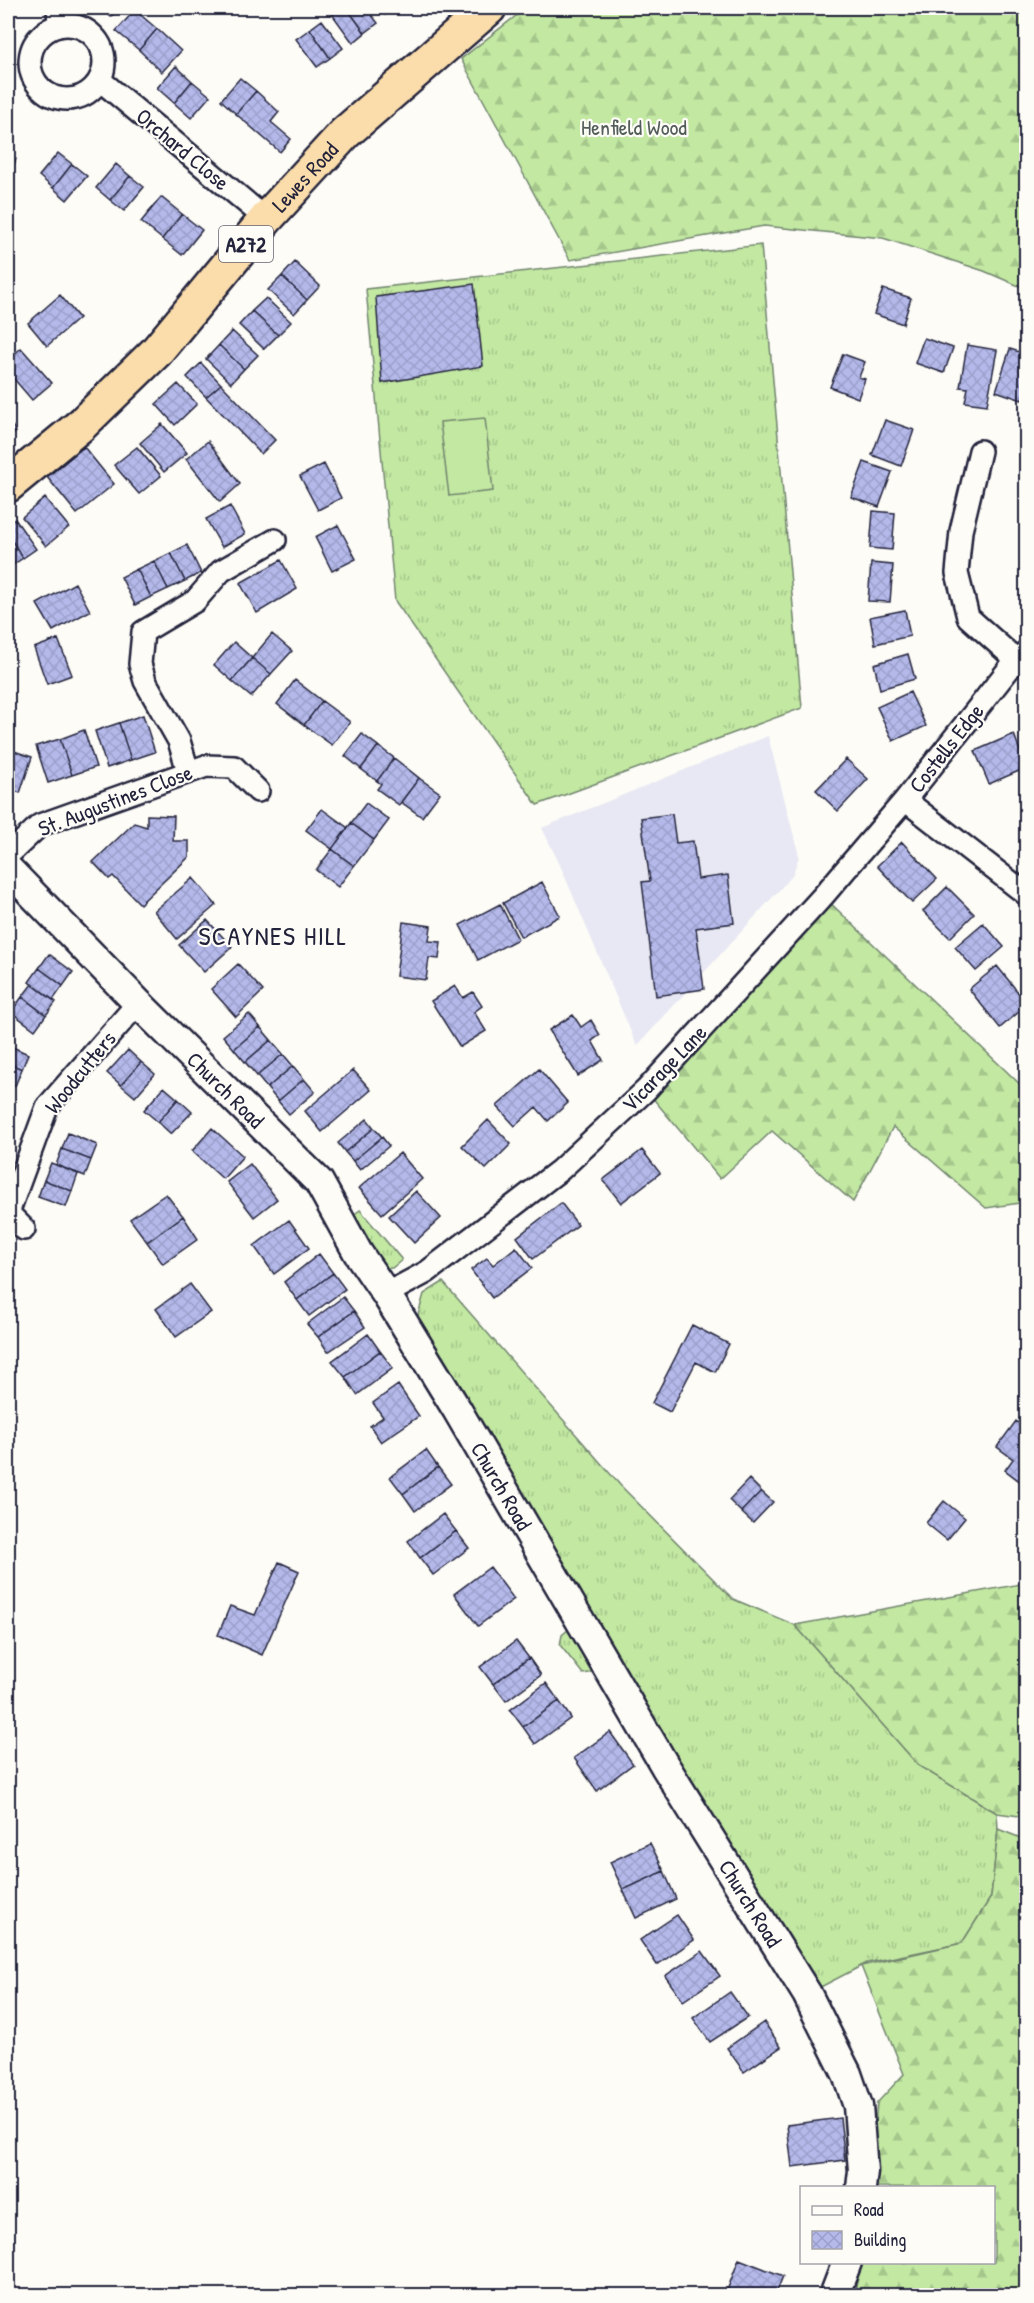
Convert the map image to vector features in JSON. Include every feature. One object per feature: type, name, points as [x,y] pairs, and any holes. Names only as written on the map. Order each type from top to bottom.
[{"type":"highway","name":"Lewes Road","points":[[8,485],[81,425],[156,352],[266,219],[345,133],[489,8]]},
{"type":"street","points":[[58,17],[93,35],[104,56],[104,68],[100,80],[93,89],[83,96],[70,99],[58,99],[47,94],[32,74],[30,62],[32,50],[38,39],[58,17]]},
{"type":"street","name":"Orchard Close","points":[[100,80],[266,219]]},
{"type":"street","name":"Costells Edge","points":[[980,451],[961,531],[957,573],[968,617],[1021,656],[904,800],[1026,894]]},
{"type":"street","points":[[188,771],[179,741],[145,681],[140,664],[143,632],[195,601],[221,571],[275,540]]},
{"type":"street","name":"St. Augustines Close","points":[[8,855],[40,825],[206,766],[234,767],[258,791]]},
{"type":"street","name":"Vicarage Lane","points":[[386,1294],[427,1272],[561,1170],[646,1090],[823,896],[904,800]]},
{"type":"street","name":"Church Road","points":[[8,869],[138,1003],[319,1182],[358,1253],[456,1408],[665,1766],[807,1994],[847,2074],[858,2106],[863,2171],[861,2186]]},
{"type":"street","name":"Woodcutters","points":[[24,1229],[8,1213],[47,1107],[138,1003]]},
{"type":"street","points":[[834,2295],[846,2264]]},
{"type":"shaded area","points":[[768,736],[799,856],[792,876],[637,1046],[542,828]]},
{"type":"green space","name":"Henfield Wood","points":[[526,8],[1026,8],[1026,289],[984,271],[883,238],[764,226],[570,260],[461,59]]},
{"type":"green space","points":[[761,245],[802,708],[537,805],[395,601],[366,289]]},
{"type":"green space","points":[[485,418],[493,491],[449,496],[440,422]]},
{"type":"green space","points":[[823,896],[1026,1090],[1026,1202],[986,1208],[893,1127],[853,1202],[772,1131],[720,1179],[646,1090]]},
{"type":"green space","points":[[360,1210],[402,1260],[392,1268],[382,1268],[341,1224]]},
{"type":"green space","points":[[443,1282],[620,1485],[733,1599],[795,1625],[919,1766],[997,1813],[998,1829],[991,1897],[962,1943],[867,1963],[807,1994],[412,1336],[424,1294]]},
{"type":"green space","points":[[1026,1583],[1026,1817],[997,1813],[919,1766],[795,1625]]},
{"type":"green space","points":[[569,1629],[597,1668],[589,1673],[583,1674],[560,1645],[562,1635]]},
{"type":"green space","points":[[998,1829],[1026,1840],[1026,2295],[854,2296],[861,2264],[995,2264],[995,2186],[869,2186],[877,2103],[904,2074],[861,1966],[962,1943],[991,1897]]},
{"type":"building","points":[[101,8],[119,8],[111,17]]},
{"type":"building","points":[[340,8],[347,8],[365,33],[353,43],[332,14]]},
{"type":"building","points":[[347,8],[366,8],[378,23],[365,33]]},
{"type":"building","points":[[380,8],[396,8],[385,15]]},
{"type":"building","points":[[135,10],[157,29],[139,50],[116,31]]},
{"type":"building","points":[[322,20],[343,48],[330,58],[310,29]]},
{"type":"building","points":[[157,29],[181,51],[162,72],[139,50]]},
{"type":"building","points":[[310,29],[330,58],[317,67],[296,39]]},
{"type":"building","points":[[176,66],[192,81],[174,103],[157,88]]},
{"type":"building","points":[[240,78],[256,91],[236,114],[221,100]]},
{"type":"building","points":[[192,81],[210,96],[191,118],[174,103]]},
{"type":"building","points":[[256,91],[279,112],[271,122],[291,139],[280,152],[236,114]]},
{"type":"building","points":[[58,153],[72,164],[53,188],[39,176]]},
{"type":"building","points":[[8,156],[16,159],[8,182]]},
{"type":"building","points":[[72,164],[87,176],[67,200],[53,188]]},
{"type":"building","points":[[116,164],[130,176],[110,200],[96,188]]},
{"type":"building","points":[[130,176],[144,187],[124,211],[110,200]]},
{"type":"building","points":[[161,197],[182,214],[162,239],[141,222]]},
{"type":"building","points":[[182,214],[202,230],[182,255],[162,239]]},
{"type":"building","points":[[295,262],[320,286],[307,300],[282,276]]},
{"type":"building","points":[[282,276],[307,300],[294,314],[268,290]]},
{"type":"building","points":[[474,284],[483,366],[382,383],[376,297]]},
{"type":"building","points":[[883,289],[911,298],[903,324],[874,314]]},
{"type":"building","points":[[60,295],[79,318],[47,346],[28,323]]},
{"type":"building","points":[[266,298],[291,322],[278,335],[252,311]]},
{"type":"building","points":[[252,311],[278,335],[264,349],[239,325]]},
{"type":"building","points":[[232,331],[258,355],[244,369],[219,345]]},
{"type":"building","points":[[924,338],[953,348],[944,373],[915,363]]},
{"type":"building","points":[[219,345],[244,369],[231,383],[206,359]]},
{"type":"building","points":[[967,345],[997,350],[987,405],[965,402],[968,388],[960,387]]},
{"type":"building","points":[[21,348],[52,383],[32,400],[8,372],[8,360]]},
{"type":"building","points":[[1010,349],[1026,354],[1026,387],[1022,400],[996,391]]},
{"type":"building","points":[[843,354],[865,362],[859,377],[865,379],[858,398],[830,387]]},
{"type":"building","points":[[201,363],[221,384],[206,397],[187,377]]},
{"type":"building","points":[[178,384],[197,404],[175,425],[156,404]]},
{"type":"building","points":[[221,384],[275,440],[261,454],[206,397]]},
{"type":"building","points":[[8,419],[16,432],[8,438]]},
{"type":"building","points":[[885,420],[914,430],[901,466],[872,455]]},
{"type":"building","points":[[162,424],[187,453],[164,472],[140,443]]},
{"type":"building","points":[[208,441],[240,484],[220,502],[186,459]]},
{"type":"building","points":[[84,447],[114,484],[77,514],[47,477]]},
{"type":"building","points":[[137,447],[161,476],[139,494],[114,465]]},
{"type":"building","points":[[864,462],[892,472],[879,507],[851,497]]},
{"type":"building","points":[[324,464],[341,498],[318,510],[300,476]]},
{"type":"building","points":[[45,498],[69,527],[46,546],[22,517]]},
{"type":"building","points":[[230,506],[245,534],[222,547],[206,519]]},
{"type":"building","points":[[873,511],[895,513],[892,550],[870,548]]},
{"type":"building","points":[[15,519],[36,549],[23,558],[8,535],[8,524]]},
{"type":"building","points":[[338,525],[356,559],[332,571],[315,537]]},
{"type":"building","points":[[8,535],[23,558],[11,566],[8,561]]},
{"type":"building","points":[[187,545],[201,573],[185,581],[171,553]]},
{"type":"building","points":[[171,553],[185,581],[168,589],[154,561]]},
{"type":"building","points":[[281,560],[297,589],[257,613],[240,583]]},
{"type":"building","points":[[154,561],[168,589],[151,597],[137,569]]},
{"type":"building","points":[[871,563],[893,565],[890,602],[868,601]]},
{"type":"building","points":[[137,569],[151,597],[135,605],[121,577]]},
{"type":"building","points":[[75,583],[90,611],[53,631],[37,604]]},
{"type":"building","points":[[905,610],[910,636],[875,644],[870,617]]},
{"type":"building","points":[[272,634],[292,651],[271,674],[252,658]]},
{"type":"building","points":[[58,639],[72,675],[47,684],[34,648]]},
{"type":"building","points":[[234,642],[252,658],[232,681],[214,665]]},
{"type":"building","points":[[908,654],[915,679],[880,689],[874,664]]},
{"type":"building","points":[[252,658],[271,674],[251,697],[232,681]]},
{"type":"building","points":[[295,680],[322,701],[304,725],[277,704]]},
{"type":"building","points":[[910,692],[926,726],[893,741],[877,707]]},
{"type":"building","points":[[322,701],[350,722],[332,745],[304,725]]},
{"type":"building","points":[[1026,707],[1026,724],[1021,710]]},
{"type":"building","points":[[143,715],[155,752],[131,760],[119,723]]},
{"type":"building","points":[[119,723],[131,760],[107,768],[95,731]]},
{"type":"building","points":[[84,730],[96,767],[72,775],[60,739]]},
{"type":"building","points":[[362,734],[378,746],[361,769],[345,756]]},
{"type":"building","points":[[1014,734],[1026,768],[989,784],[975,751]]},
{"type":"building","points":[[60,739],[72,775],[48,783],[36,746]]},
{"type":"building","points":[[378,746],[394,758],[377,781],[361,769]]},
{"type":"building","points":[[8,749],[32,757],[20,793],[8,788]]},
{"type":"building","points":[[394,758],[419,778],[399,805],[377,789],[381,784],[377,781]]},
{"type":"building","points":[[846,759],[868,779],[838,811],[816,790]]},
{"type":"building","points":[[419,778],[440,793],[422,817],[401,802]]},
{"type":"building","points":[[366,803],[389,820],[374,840],[351,823]]},
{"type":"building","points":[[322,809],[348,828],[332,849],[306,830]]},
{"type":"building","points":[[672,814],[676,843],[693,841],[698,879],[728,875],[734,923],[696,928],[704,989],[656,996],[642,882],[650,881],[641,818]]},
{"type":"building","points":[[147,815],[174,816],[173,841],[189,841],[189,857],[140,904],[113,876],[109,879],[93,862],[134,823],[147,827]]},
{"type":"building","points":[[351,823],[374,840],[354,866],[332,849]]},
{"type":"building","points":[[902,842],[937,879],[912,903],[877,866]]},
{"type":"building","points":[[332,849],[354,866],[338,887],[316,870]]},
{"type":"building","points":[[193,878],[216,905],[177,939],[154,911]]},
{"type":"building","points":[[542,882],[560,916],[521,937],[503,903]]},
{"type":"building","points":[[947,887],[974,914],[950,938],[923,911]]},
{"type":"building","points":[[500,904],[518,939],[478,960],[460,925]]},
{"type":"building","points":[[207,920],[232,947],[204,972],[179,945]]},
{"type":"building","points":[[403,922],[431,926],[429,941],[441,942],[439,959],[429,958],[426,980],[396,976]]},
{"type":"building","points":[[983,923],[1004,947],[976,971],[955,947]]},
{"type":"building","points":[[49,954],[73,972],[63,986],[39,968]]},
{"type":"building","points":[[238,964],[263,991],[236,1017],[211,989]]},
{"type":"building","points":[[997,966],[1026,1002],[1026,1006],[1000,1028],[969,989]]},
{"type":"building","points":[[39,968],[63,986],[53,1000],[29,982]]},
{"type":"building","points":[[32,984],[56,1002],[46,1015],[22,997]]},
{"type":"building","points":[[455,986],[463,998],[473,992],[482,1006],[474,1012],[486,1031],[460,1047],[431,1001]]},
{"type":"building","points":[[22,997],[46,1015],[35,1030],[11,1012]]},
{"type":"building","points":[[249,1014],[260,1027],[234,1049],[223,1036]]},
{"type":"building","points":[[573,1015],[581,1027],[591,1020],[600,1035],[592,1041],[603,1060],[578,1076],[549,1030]]},
{"type":"building","points":[[260,1027],[271,1040],[245,1062],[234,1049]]},
{"type":"building","points":[[271,1040],[283,1054],[257,1076],[245,1062]]},
{"type":"building","points":[[8,1045],[28,1054],[22,1069],[8,1063]]},
{"type":"building","points":[[128,1050],[141,1062],[121,1085],[107,1073]]},
{"type":"building","points":[[283,1054],[293,1066],[267,1088],[257,1076]]},
{"type":"building","points":[[141,1062],[155,1074],[135,1097],[121,1085]]},
{"type":"building","points":[[8,1063],[22,1069],[15,1086],[8,1083]]},
{"type":"building","points":[[293,1066],[304,1079],[278,1101],[267,1088]]},
{"type":"building","points":[[539,1069],[568,1103],[548,1121],[536,1107],[515,1126],[497,1106]]},
{"type":"building","points":[[353,1070],[371,1090],[322,1132],[305,1111]]},
{"type":"building","points":[[304,1079],[315,1092],[289,1114],[278,1101]]},
{"type":"building","points":[[164,1087],[178,1099],[158,1122],[144,1110]]},
{"type":"building","points":[[178,1099],[192,1112],[171,1134],[158,1122]]},
{"type":"building","points":[[367,1119],[374,1128],[345,1152],[338,1143]]},
{"type":"building","points":[[488,1120],[511,1144],[486,1169],[462,1146]]},
{"type":"building","points":[[212,1128],[243,1156],[223,1179],[192,1151]]},
{"type":"building","points":[[374,1128],[382,1137],[353,1161],[345,1152]]},
{"type":"building","points":[[68,1133],[97,1145],[91,1160],[62,1149]]},
{"type":"building","points":[[382,1137],[389,1146],[360,1170],[353,1161]]},
{"type":"building","points":[[62,1149],[91,1160],[85,1176],[56,1165]]},
{"type":"building","points":[[642,1150],[660,1173],[621,1203],[603,1180]]},
{"type":"building","points":[[400,1153],[422,1179],[382,1214],[359,1188]]},
{"type":"building","points":[[51,1163],[78,1174],[72,1191],[44,1180]]},
{"type":"building","points":[[250,1164],[277,1199],[254,1217],[227,1182]]},
{"type":"building","points":[[44,1180],[72,1191],[66,1207],[38,1197]]},
{"type":"building","points":[[416,1191],[441,1218],[414,1243],[389,1216]]},
{"type":"building","points":[[166,1194],[183,1216],[147,1242],[130,1219]]},
{"type":"building","points":[[561,1203],[578,1225],[533,1259],[517,1237]]},
{"type":"building","points":[[183,1216],[198,1239],[163,1264],[147,1242]]},
{"type":"building","points":[[289,1220],[309,1248],[274,1274],[254,1246]]},
{"type":"building","points":[[516,1247],[532,1268],[492,1298],[471,1270],[487,1258],[493,1265]]},
{"type":"building","points":[[319,1254],[333,1273],[297,1300],[284,1282]]},
{"type":"building","points":[[333,1273],[345,1289],[309,1316],[297,1300]]},
{"type":"building","points":[[190,1284],[211,1312],[176,1337],[156,1309]]},
{"type":"building","points":[[343,1297],[354,1311],[318,1337],[307,1324]]},
{"type":"building","points":[[354,1311],[365,1327],[328,1352],[318,1337]]},
{"type":"building","points":[[692,1325],[729,1344],[715,1372],[696,1362],[670,1412],[652,1403]]},
{"type":"building","points":[[368,1334],[380,1351],[345,1377],[332,1361]]},
{"type":"building","points":[[380,1351],[393,1368],[357,1395],[345,1377]]},
{"type":"building","points":[[398,1385],[419,1416],[381,1442],[370,1426],[383,1417],[373,1403]]},
{"type":"building","points":[[1016,1421],[1026,1429],[1026,1486],[1005,1470],[1013,1459],[997,1447]]},
{"type":"building","points":[[426,1450],[438,1467],[403,1494],[390,1477]]},
{"type":"building","points":[[438,1467],[451,1484],[415,1511],[403,1494]]},
{"type":"building","points":[[749,1479],[761,1491],[741,1512],[729,1500]]},
{"type":"building","points":[[761,1491],[773,1502],[753,1523],[741,1512]]},
{"type":"building","points":[[944,1501],[965,1518],[947,1540],[926,1523]]},
{"type":"building","points":[[443,1514],[456,1531],[420,1558],[408,1541]]},
{"type":"building","points":[[456,1531],[469,1548],[433,1575],[420,1558]]},
{"type":"building","points":[[279,1562],[299,1571],[262,1655],[218,1635],[230,1606],[255,1615]]},
{"type":"building","points":[[490,1567],[514,1599],[478,1626],[454,1594]]},
{"type":"building","points":[[516,1641],[529,1658],[493,1684],[480,1667]]},
{"type":"building","points":[[529,1658],[541,1675],[506,1701],[493,1684]]},
{"type":"building","points":[[546,1683],[559,1701],[523,1727],[510,1710]]},
{"type":"building","points":[[559,1701],[571,1718],[535,1744],[523,1727]]},
{"type":"building","points":[[610,1732],[633,1764],[597,1791],[574,1758]]},
{"type":"building","points":[[650,1843],[664,1871],[623,1890],[610,1862]]},
{"type":"building","points":[[664,1871],[676,1899],[636,1918],[623,1890]]},
{"type":"building","points":[[677,1915],[694,1940],[657,1965],[640,1940]]},
{"type":"building","points":[[702,1951],[720,1976],[683,2001],[665,1976]]},
{"type":"building","points":[[730,1992],[748,2017],[710,2042],[693,2018]]},
{"type":"building","points":[[764,2022],[781,2047],[744,2072],[727,2048]]},
{"type":"building","points":[[840,2118],[845,2160],[792,2167],[787,2125]]},
{"type":"building","points":[[739,2259],[783,2276],[775,2296],[725,2296]]},
{"type":"district","name":"SCAYNES HILL","points":[[273,935]]}]
